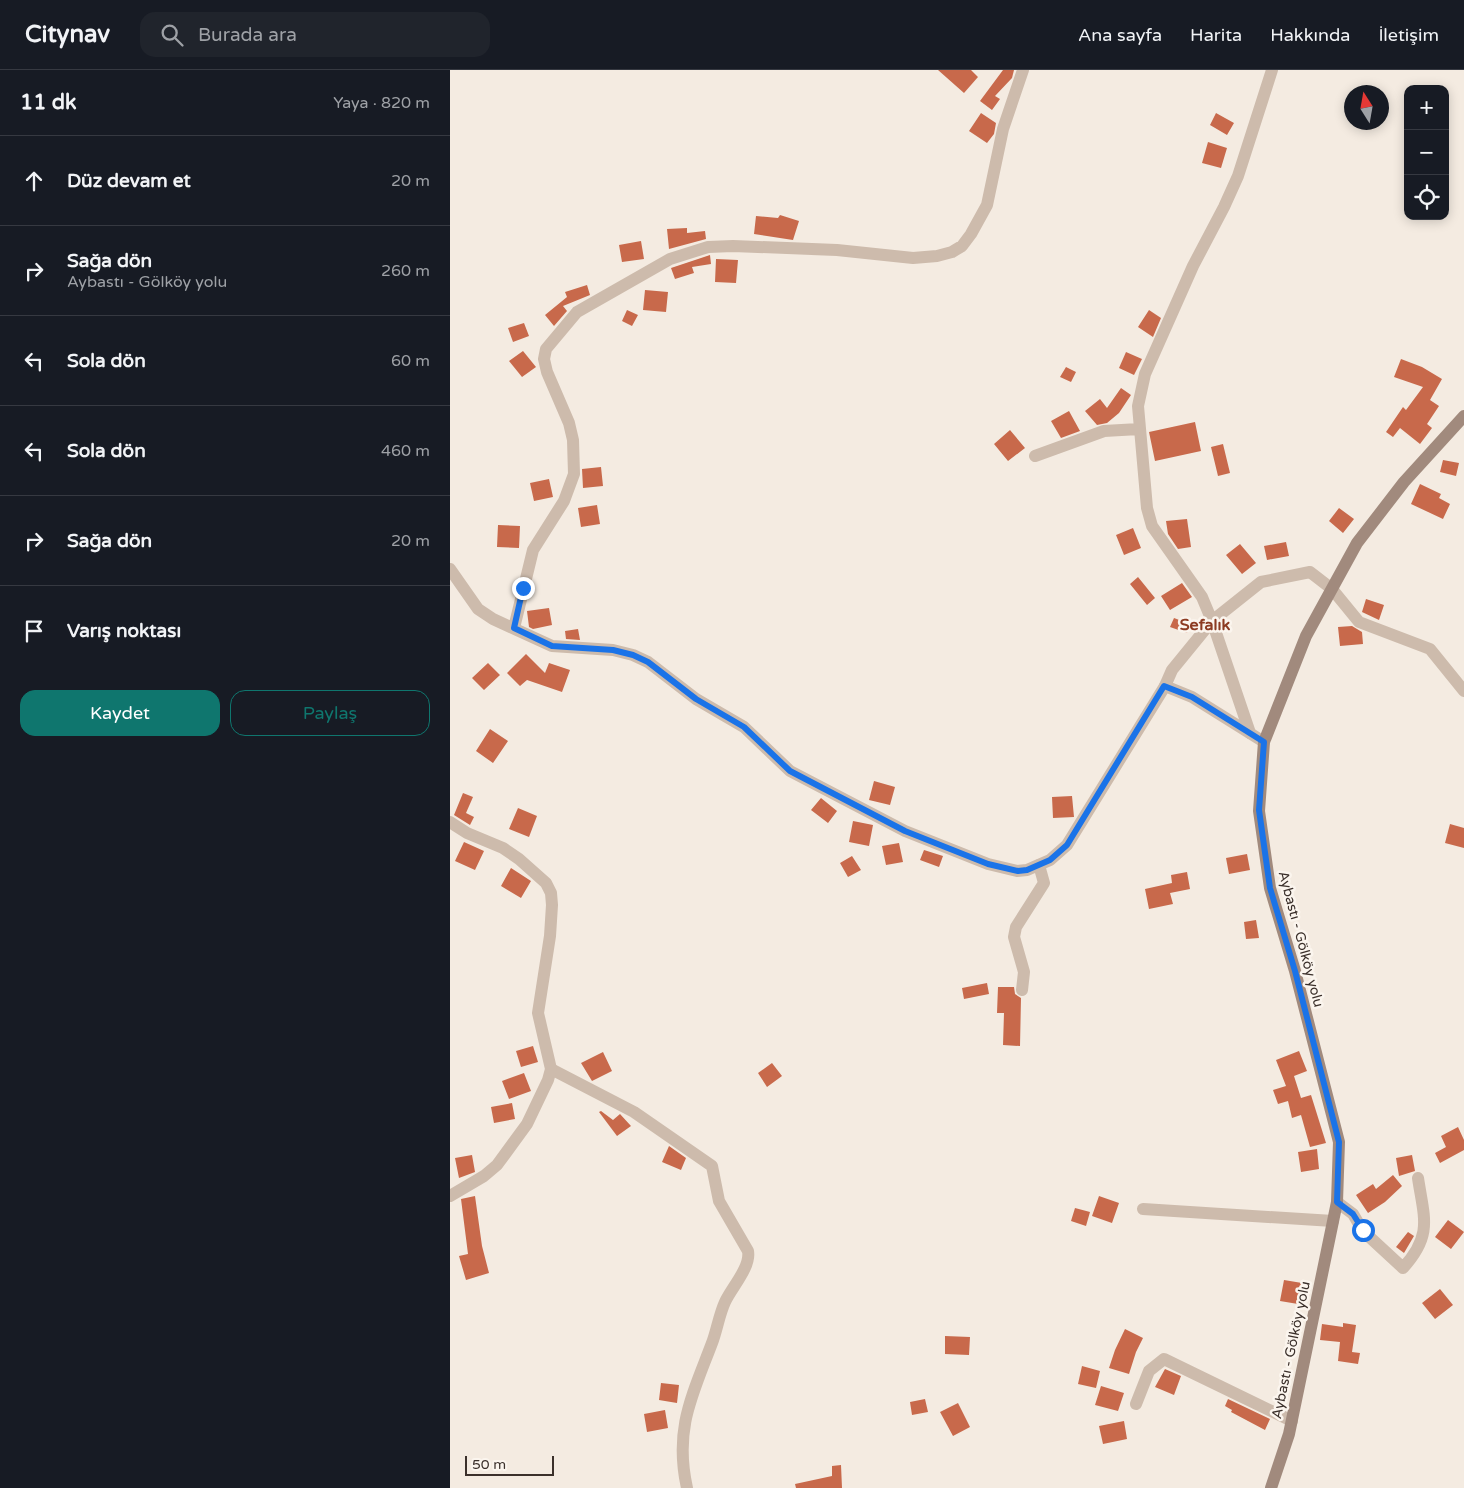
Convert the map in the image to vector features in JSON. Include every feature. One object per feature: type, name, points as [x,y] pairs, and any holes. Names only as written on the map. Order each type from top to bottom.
[{"type":"main road","name":"Aybastı - Gölköy yolu","points":[[1271,1488],[1292,1421],[1337,1202],[1339,1142],[1295,971],[1270,888],[1259,810],[1264,742],[1306,636],[1357,544],[1404,482],[1464,416]]},
{"type":"street","points":[[514,628],[533,550],[564,501],[574,474],[573,447],[569,423],[547,372],[544,359],[546,350],[577,312],[670,259],[708,247],[733,246],[836,250],[913,258],[937,256],[952,252],[962,246],[971,234],[987,205],[1003,129],[1023,70]]},
{"type":"street","points":[[1250,733],[1212,621],[1191,579],[1152,526],[1147,508],[1138,406],[1145,374],[1193,266],[1238,176],[1272,70]]},
{"type":"street","points":[[1035,456],[1104,431],[1139,429]]},
{"type":"street","points":[[450,569],[478,608],[493,619],[552,646],[613,650],[633,655],[648,662],[696,699],[744,727],[790,771],[811,783],[905,831],[988,864],[1018,871],[1027,870],[1050,860],[1067,845],[1172,670],[1212,621],[1261,582],[1310,572],[1332,589],[1359,622],[1430,649],[1464,691]]},
{"type":"street","points":[[1164,686],[1192,697],[1264,742]]},
{"type":"street","points":[[450,822],[467,833],[503,848],[519,859],[546,883],[551,893],[550,936],[538,1013],[551,1069],[527,1124],[497,1165],[484,1176],[450,1196]]},
{"type":"street","points":[[1022,990],[1024,972],[1014,937],[1016,927],[1044,883],[1039,865]]},
{"type":"street","points":[[551,1069],[634,1112],[712,1166],[719,1201],[748,1251],[749,1259],[724,1304],[686,1414],[682,1450],[687,1488]]},
{"type":"street","points":[[1337,1202],[1353,1214],[1363,1230],[1403,1268],[1416,1253],[1425,1228],[1418,1178]]},
{"type":"street","points":[[1143,1209],[1333,1221]]},
{"type":"street","points":[[1136,1404],[1149,1370],[1164,1359],[1292,1421]]},
{"type":"building","points":[[938,70],[971,70],[978,77],[964,93]]},
{"type":"building","points":[[1003,70],[1014,70],[1012,78],[995,96],[1000,99],[992,110],[980,101]]},
{"type":"building","points":[[981,113],[996,123],[994,134],[987,143],[969,131]]},
{"type":"building","points":[[1216,113],[1234,123],[1227,135],[1210,125]]},
{"type":"building","points":[[1208,142],[1227,148],[1221,168],[1202,163]]},
{"type":"building","points":[[780,215],[799,221],[793,240],[754,234],[756,216],[778,218]]},
{"type":"building","points":[[687,228],[687,233],[705,231],[706,239],[669,249],[667,229]]},
{"type":"building","points":[[641,241],[644,259],[622,262],[619,245]]},
{"type":"building","points":[[710,255],[711,264],[692,267],[694,273],[675,279],[671,268]]},
{"type":"building","points":[[716,259],[738,260],[736,283],[715,282]]},
{"type":"building","points":[[587,285],[590,295],[563,306],[567,311],[554,326],[545,315],[567,297],[565,292]]},
{"type":"building","points":[[645,290],[668,292],[666,312],[643,310]]},
{"type":"building","points":[[627,310],[638,315],[632,326],[622,321]]},
{"type":"building","points":[[1149,310],[1161,318],[1153,337],[1138,327]]},
{"type":"building","points":[[524,323],[529,336],[513,342],[508,328]]},
{"type":"building","points":[[523,351],[536,367],[522,377],[509,361]]},
{"type":"building","points":[[1126,352],[1142,359],[1134,375],[1119,368]]},
{"type":"building","points":[[1401,359],[1422,367],[1442,379],[1430,400],[1439,406],[1427,424],[1432,428],[1420,444],[1400,428],[1393,437],[1386,432],[1403,407],[1406,410],[1423,387],[1394,377]]},
{"type":"building","points":[[1066,367],[1076,372],[1071,382],[1060,377]]},
{"type":"building","points":[[1121,388],[1131,395],[1119,413],[1107,423],[1097,425],[1085,411],[1100,399],[1107,408]]},
{"type":"building","points":[[1069,411],[1080,431],[1061,438],[1051,421]]},
{"type":"building","points":[[1195,422],[1201,451],[1155,461],[1149,432]]},
{"type":"building","points":[[1010,430],[1025,448],[1008,461],[994,444]]},
{"type":"building","points":[[1223,444],[1230,473],[1218,476],[1211,447]]},
{"type":"building","points":[[1443,460],[1459,463],[1456,476],[1440,472]]},
{"type":"building","points":[[601,467],[603,486],[583,488],[582,469]]},
{"type":"building","points":[[549,479],[553,497],[534,501],[530,483]]},
{"type":"building","points":[[1420,484],[1441,494],[1439,498],[1450,504],[1443,519],[1411,504]]},
{"type":"building","points":[[597,505],[600,524],[581,527],[578,508]]},
{"type":"building","points":[[1339,508],[1354,519],[1343,533],[1329,521]]},
{"type":"building","points":[[1187,519],[1191,547],[1178,549],[1168,534],[1166,521]]},
{"type":"building","points":[[498,525],[520,526],[519,548],[497,547]]},
{"type":"building","points":[[1133,528],[1141,548],[1124,555],[1116,535]]},
{"type":"building","points":[[1286,542],[1289,556],[1267,560],[1264,546]]},
{"type":"building","points":[[1240,544],[1256,563],[1242,574],[1226,555]]},
{"type":"building","points":[[1138,577],[1155,598],[1147,605],[1130,584]]},
{"type":"building","points":[[1182,583],[1192,597],[1170,610],[1161,596]]},
{"type":"building","points":[[1366,599],[1384,605],[1379,620],[1362,612]]},
{"type":"building","points":[[549,608],[552,625],[533,629],[529,627],[527,611]]},
{"type":"building","points":[[1174,618],[1190,624],[1187,633],[1170,627]]},
{"type":"building","points":[[1352,626],[1362,632],[1363,644],[1340,646],[1338,627]]},
{"type":"building","points":[[578,629],[580,640],[566,639],[565,631]]},
{"type":"building","points":[[526,654],[545,673],[549,663],[570,670],[562,692],[527,680],[520,686],[507,673]]},
{"type":"building","points":[[488,663],[500,675],[484,690],[472,678]]},
{"type":"building","points":[[490,729],[508,741],[493,763],[476,751]]},
{"type":"building","points":[[874,781],[895,787],[890,805],[869,800]]},
{"type":"building","points":[[463,793],[473,797],[466,813],[474,817],[470,825],[454,815]]},
{"type":"building","points":[[1072,796],[1074,817],[1053,818],[1052,797]]},
{"type":"building","points":[[821,798],[837,811],[828,823],[811,810]]},
{"type":"building","points":[[518,808],[537,816],[529,837],[509,829]]},
{"type":"building","points":[[853,821],[873,825],[869,846],[849,842]]},
{"type":"building","points":[[1450,824],[1464,828],[1464,848],[1445,843]]},
{"type":"building","points":[[464,842],[484,851],[475,870],[455,861]]},
{"type":"building","points":[[899,843],[903,862],[886,865],[882,846]]},
{"type":"building","points":[[924,850],[943,856],[939,867],[920,860]]},
{"type":"building","points":[[1247,854],[1250,870],[1229,874],[1226,858]]},
{"type":"building","points":[[852,856],[861,870],[848,877],[840,863]]},
{"type":"building","points":[[511,868],[531,881],[521,898],[501,886]]},
{"type":"building","points":[[1187,872],[1190,889],[1170,893],[1173,904],[1149,909],[1145,889],[1172,883],[1171,875]]},
{"type":"building","points":[[1256,920],[1259,938],[1246,939],[1244,922]]},
{"type":"building","points":[[987,983],[989,994],[964,999],[962,988]]},
{"type":"building","points":[[998,987],[1014,987],[1015,994],[1021,998],[1020,1046],[1003,1045],[1004,1013],[997,1013]]},
{"type":"building","points":[[533,1046],[538,1062],[521,1067],[516,1051]]},
{"type":"building","points":[[1299,1051],[1307,1071],[1294,1076],[1301,1098],[1311,1095],[1326,1143],[1310,1147],[1301,1115],[1292,1118],[1288,1101],[1278,1104],[1273,1090],[1286,1086],[1276,1060]]},
{"type":"building","points":[[603,1052],[612,1071],[592,1081],[581,1063]]},
{"type":"building","points":[[772,1063],[782,1076],[767,1087],[758,1073]]},
{"type":"building","points":[[524,1073],[531,1091],[509,1099],[502,1081]]},
{"type":"building","points":[[512,1103],[515,1119],[494,1123],[491,1107]]},
{"type":"building","points":[[601,1111],[613,1120],[620,1114],[631,1126],[617,1136],[599,1112]]},
{"type":"building","points":[[1458,1127],[1464,1140],[1464,1150],[1440,1163],[1435,1153],[1446,1147],[1441,1136]]},
{"type":"building","points":[[669,1146],[686,1158],[681,1170],[662,1162]]},
{"type":"building","points":[[1317,1149],[1319,1169],[1301,1172],[1298,1152]]},
{"type":"building","points":[[472,1155],[475,1172],[459,1178],[455,1158]]},
{"type":"building","points":[[1412,1155],[1415,1171],[1399,1176],[1396,1158]]},
{"type":"building","points":[[1393,1175],[1402,1186],[1385,1202],[1368,1213],[1356,1195],[1373,1184],[1376,1189]]},
{"type":"building","points":[[475,1196],[482,1246],[489,1273],[466,1280],[459,1256],[468,1254],[461,1199]]},
{"type":"building","points":[[1099,1196],[1119,1203],[1112,1223],[1092,1216]]},
{"type":"building","points":[[1075,1208],[1090,1212],[1086,1226],[1071,1221]]},
{"type":"building","points":[[1448,1220],[1464,1232],[1451,1249],[1435,1237]]},
{"type":"building","points":[[1408,1232],[1414,1236],[1404,1253],[1396,1247]]},
{"type":"building","points":[[1284,1280],[1302,1283],[1298,1304],[1280,1301]]},
{"type":"building","points":[[1440,1289],[1453,1305],[1435,1319],[1422,1303]]},
{"type":"building","points":[[1343,1323],[1356,1325],[1352,1352],[1360,1353],[1358,1364],[1338,1361],[1340,1342],[1320,1340],[1322,1324],[1343,1327]]},
{"type":"building","points":[[1125,1329],[1143,1338],[1129,1374],[1109,1368]]},
{"type":"building","points":[[945,1336],[970,1337],[969,1355],[945,1354]]},
{"type":"building","points":[[1082,1366],[1100,1371],[1096,1388],[1078,1384]]},
{"type":"building","points":[[1165,1369],[1181,1376],[1174,1395],[1155,1387]]},
{"type":"building","points":[[661,1383],[679,1385],[677,1403],[659,1400]]},
{"type":"building","points":[[1101,1386],[1124,1393],[1118,1411],[1095,1405]]},
{"type":"building","points":[[925,1399],[928,1412],[912,1415],[910,1402]]},
{"type":"building","points":[[1228,1399],[1270,1419],[1265,1430],[1231,1412],[1232,1410],[1225,1406]]},
{"type":"building","points":[[958,1403],[970,1427],[953,1436],[940,1412]]},
{"type":"building","points":[[665,1410],[668,1428],[647,1432],[644,1414]]},
{"type":"building","points":[[1124,1421],[1127,1439],[1103,1444],[1099,1426]]},
{"type":"building","points":[[841,1465],[842,1488],[796,1488],[795,1484],[832,1476],[832,1466]]},
{"type":"district","name":"Sefalık","points":[[1205,625]]},
{"type":"route","points":[[523,588],[514,628],[552,646],[613,650],[633,655],[648,662],[696,699],[744,727],[755,736],[772,756],[790,771],[905,831],[988,864],[1003,868],[1018,871],[1027,870],[1050,860],[1060,853],[1104,786],[1164,686],[1192,697],[1264,742],[1259,810],[1270,888],[1295,971],[1339,1142],[1337,1202],[1353,1214],[1363,1230]]}]
